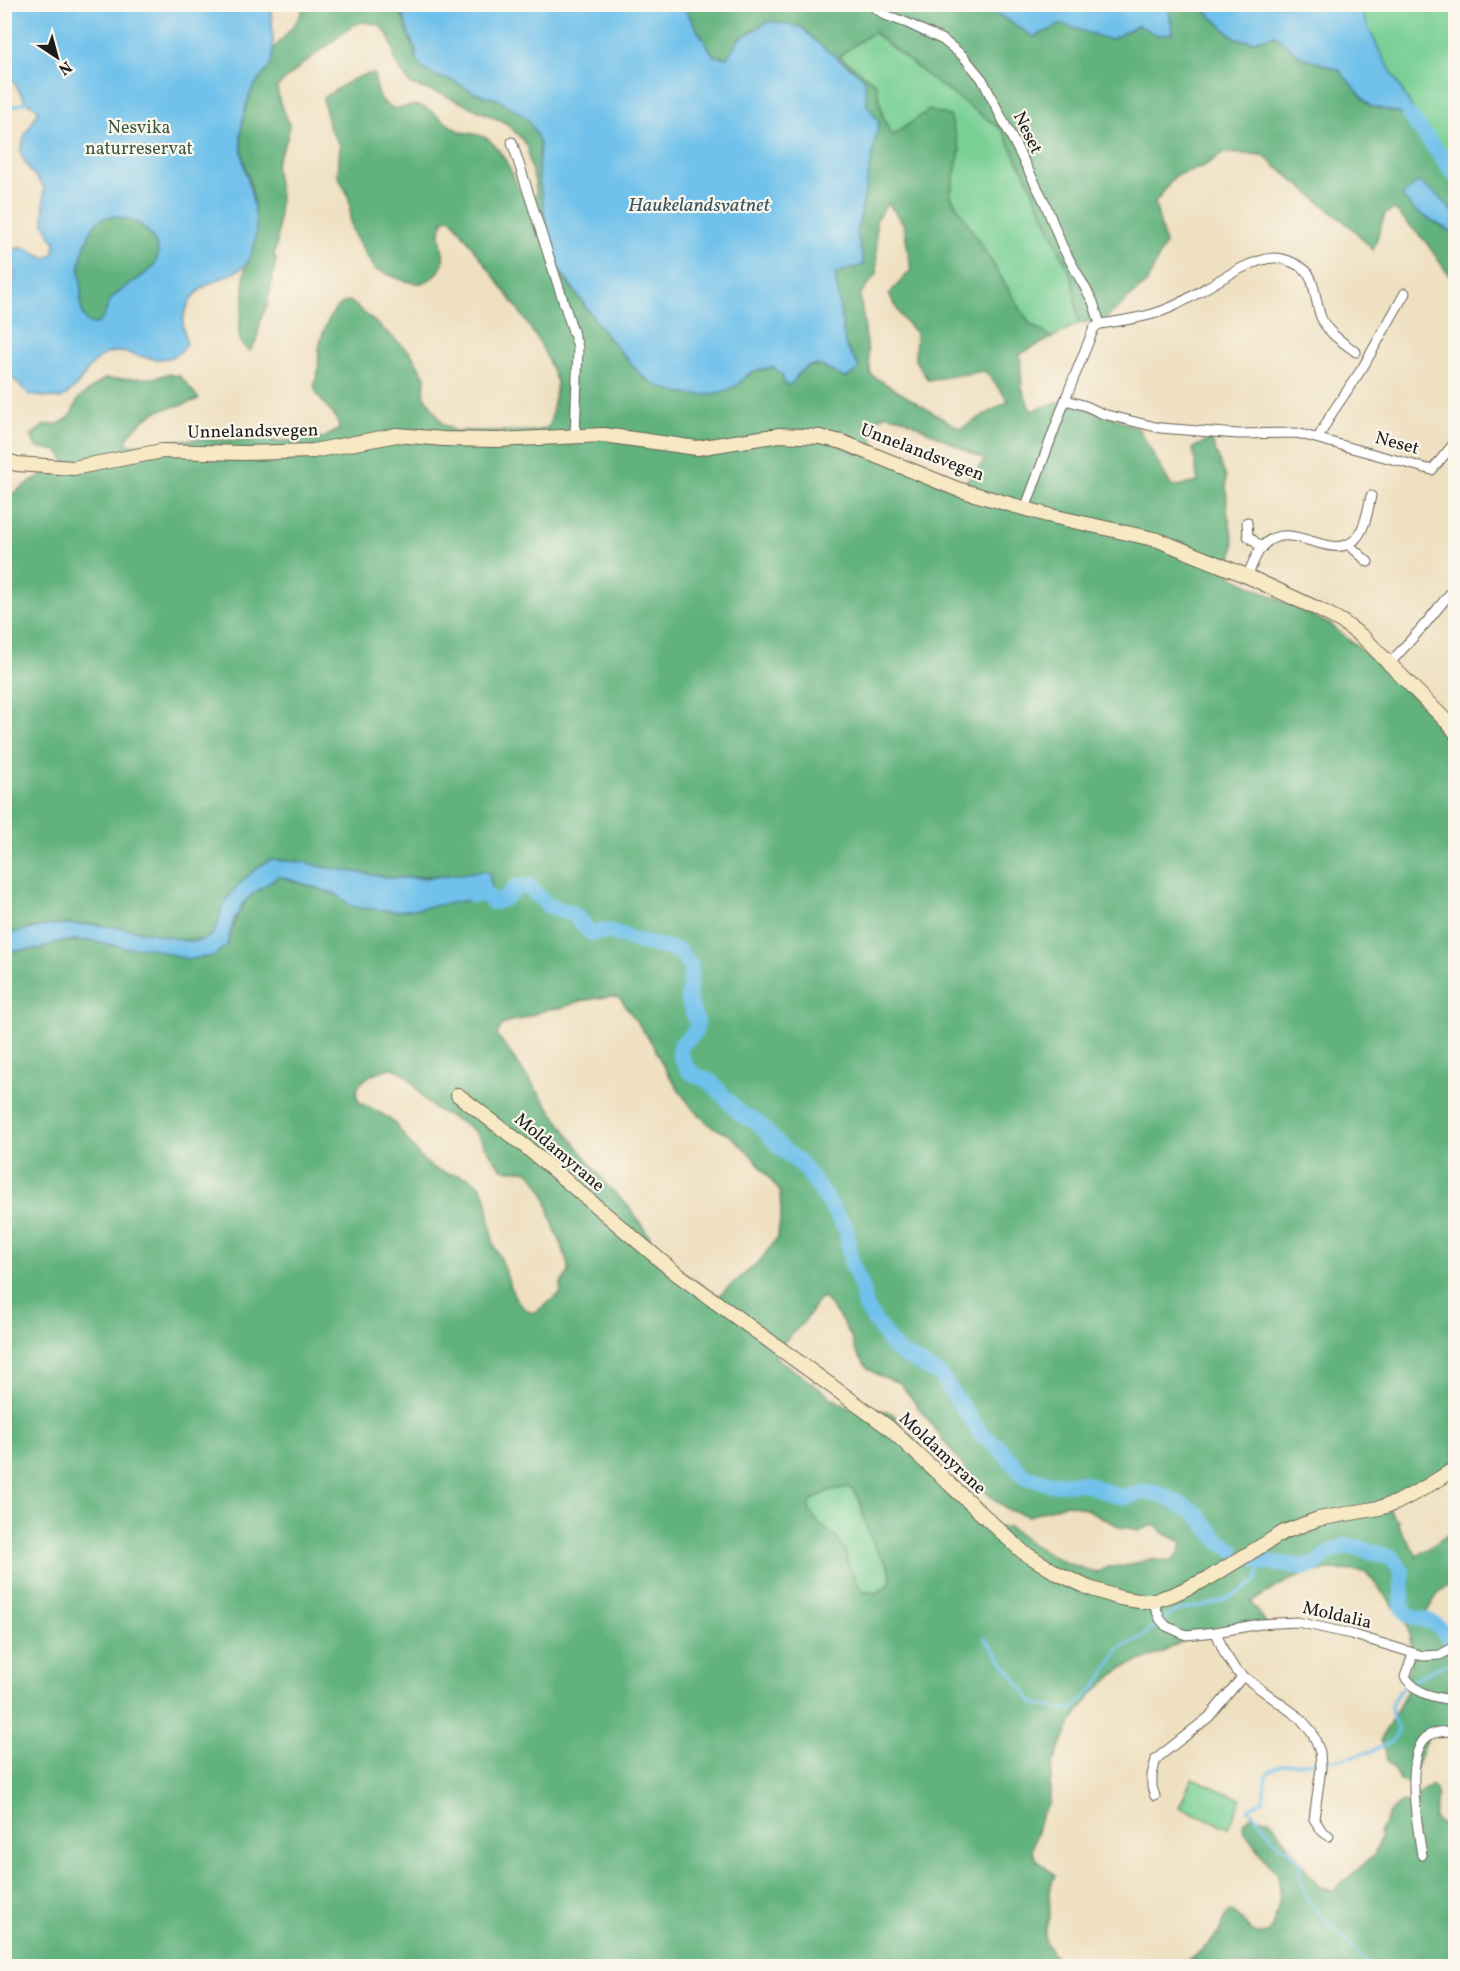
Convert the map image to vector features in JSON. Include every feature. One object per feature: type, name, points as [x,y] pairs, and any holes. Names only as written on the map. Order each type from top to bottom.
[{"type":"main road","name":"Unnelandsvegen","points":[[4,460],[17,464],[73,468],[162,451],[243,453],[313,451],[398,435],[498,440],[604,435],[697,448],[780,435],[820,436],[842,442],[957,489],[1025,509],[1158,540],[1247,576],[1341,621],[1364,638],[1454,727]]},
{"type":"main road","name":"Moldamyrane","points":[[458,1095],[526,1147],[673,1271],[888,1428],[1023,1552],[1057,1573],[1089,1588],[1120,1598],[1139,1601],[1172,1596],[1195,1586],[1284,1532],[1318,1519],[1396,1503],[1455,1468]]},
{"type":"street","name":"Neset","points":[[870,4],[885,15],[943,40],[963,56],[982,79],[1045,203],[1062,246],[1093,302],[1100,324]]},
{"type":"street","points":[[512,142],[578,347],[575,437]]},
{"type":"street","points":[[1025,509],[1087,344],[1094,328],[1100,324],[1149,316],[1176,305],[1242,269],[1274,258],[1299,266],[1309,274],[1321,319],[1337,338],[1356,352]]},
{"type":"street","points":[[1318,438],[1363,367],[1405,293]]},
{"type":"street","name":"Neset","points":[[1066,399],[1103,414],[1160,428],[1238,434],[1296,433],[1432,470],[1455,441]]},
{"type":"street","points":[[1247,576],[1262,548],[1270,540],[1295,536],[1331,546],[1348,544],[1360,532],[1371,496]]},
{"type":"street","points":[[1247,522],[1248,536],[1262,548]]},
{"type":"street","points":[[1348,544],[1368,562]]},
{"type":"street","points":[[1390,663],[1455,586]]},
{"type":"street","name":"Moldalia","points":[[1153,1600],[1160,1619],[1174,1631],[1186,1635],[1260,1624],[1297,1622],[1352,1634],[1413,1654],[1431,1656],[1452,1648]]},
{"type":"street","points":[[1216,1632],[1229,1662],[1243,1676],[1306,1724],[1317,1741],[1321,1762],[1314,1819],[1322,1831],[1329,1836]]},
{"type":"street","points":[[1413,1654],[1405,1677],[1410,1684],[1428,1695],[1455,1701]]},
{"type":"street","points":[[1155,1796],[1152,1775],[1156,1759],[1209,1717],[1243,1676]]},
{"type":"street","points":[[1422,1855],[1414,1796],[1417,1752],[1430,1734],[1455,1731]]},
{"type":"green space","points":[[304,5],[396,5],[404,20],[416,59],[438,77],[452,80],[475,93],[497,99],[529,121],[540,144],[538,171],[548,235],[556,265],[561,274],[606,335],[641,375],[648,381],[683,394],[740,383],[751,373],[774,367],[783,376],[783,381],[787,385],[810,366],[827,368],[842,377],[859,366],[845,345],[835,273],[864,265],[857,232],[879,122],[867,105],[864,78],[821,46],[801,27],[739,39],[728,58],[714,56],[682,5],[983,5],[1034,37],[1062,24],[1110,40],[1138,24],[1158,35],[1173,33],[1168,5],[1189,5],[1202,8],[1236,39],[1255,41],[1275,35],[1300,56],[1339,70],[1370,106],[1410,116],[1415,113],[1419,125],[1455,184],[1455,214],[1439,196],[1414,210],[1455,234],[1455,284],[1426,242],[1394,209],[1385,214],[1373,250],[1353,229],[1262,155],[1224,153],[1204,166],[1175,176],[1155,203],[1165,244],[1147,282],[1103,321],[1079,323],[1072,278],[1027,178],[1002,130],[925,74],[873,32],[839,56],[876,84],[883,117],[892,136],[929,110],[950,116],[960,150],[950,195],[1030,324],[1052,338],[1020,354],[1022,388],[1031,411],[1068,399],[1138,428],[1172,487],[1198,482],[1193,448],[1211,439],[1226,478],[1227,510],[1234,543],[1231,576],[1331,625],[1390,674],[1436,719],[1455,758],[1455,1459],[1424,1484],[1386,1500],[1392,1515],[1399,1522],[1397,1524],[1417,1556],[1455,1530],[1455,1581],[1439,1592],[1426,1613],[1452,1630],[1455,1635],[1455,1734],[1428,1734],[1414,1773],[1406,1783],[1402,1782],[1387,1761],[1385,1749],[1380,1742],[1410,1685],[1405,1680],[1413,1656],[1407,1623],[1366,1572],[1333,1570],[1300,1576],[1251,1602],[1267,1624],[1190,1637],[1163,1652],[1122,1668],[1091,1695],[1070,1725],[1053,1764],[1050,1803],[1042,1813],[1032,1849],[1044,1867],[1055,1875],[1049,1891],[1050,1914],[1045,1940],[1063,1966],[5,1966],[5,951],[39,949],[57,942],[95,941],[113,946],[146,947],[192,959],[227,945],[234,922],[250,896],[258,888],[279,876],[378,908],[396,911],[466,899],[485,899],[489,903],[494,900],[489,873],[392,878],[305,862],[278,860],[215,932],[203,940],[181,940],[92,924],[54,925],[5,934],[4,499],[43,474],[62,465],[65,461],[58,451],[36,447],[31,435],[45,425],[58,424],[69,418],[79,398],[104,379],[154,378],[167,374],[180,376],[199,399],[151,415],[131,433],[126,442],[130,445],[197,439],[277,441],[324,438],[339,429],[333,414],[315,390],[319,349],[328,320],[338,307],[350,301],[410,352],[425,377],[424,395],[443,424],[455,431],[535,431],[550,425],[557,383],[540,343],[452,219],[444,220],[441,228],[440,236],[444,257],[440,270],[429,280],[421,283],[405,281],[375,270],[353,233],[348,195],[338,176],[340,145],[329,127],[323,98],[347,82],[367,74],[374,74],[378,93],[389,107],[420,106],[459,131],[486,138],[503,156],[523,196],[530,201],[536,195],[528,147],[522,139],[506,123],[442,94],[411,85],[394,61],[394,51],[388,35],[380,25],[362,22],[354,25],[277,87],[279,100],[289,124],[287,139],[275,165],[280,196],[277,243],[274,253],[276,261],[267,306],[261,318],[257,339],[250,351],[240,341],[239,326],[245,271],[252,249],[254,223],[252,191],[242,147],[243,119],[250,94],[270,65],[273,49],[292,28]],"holes":[[[888,203],[904,225],[911,270],[889,294],[902,318],[916,333],[915,360],[928,380],[985,371],[1009,401],[960,429],[871,375],[860,295],[877,274],[876,220]],[[886,414],[902,418],[985,460],[956,492],[877,452],[878,449],[870,433],[875,422]],[[612,996],[620,998],[654,1046],[662,1064],[692,1108],[711,1126],[731,1136],[754,1158],[780,1192],[781,1215],[777,1238],[760,1261],[718,1296],[649,1250],[650,1237],[629,1207],[606,1184],[497,1035],[501,1026],[509,1021],[548,1009],[562,1008],[580,1001]],[[392,1068],[405,1075],[432,1107],[472,1129],[502,1169],[527,1171],[538,1182],[564,1251],[569,1272],[561,1283],[561,1292],[535,1313],[521,1306],[512,1292],[494,1245],[487,1202],[479,1185],[474,1180],[442,1172],[429,1165],[392,1121],[360,1103],[357,1096],[360,1084],[365,1079]],[[820,1298],[825,1299],[842,1321],[855,1350],[867,1368],[878,1375],[900,1383],[979,1487],[1008,1510],[1029,1516],[1065,1504],[1074,1505],[1120,1527],[1140,1530],[1153,1525],[1180,1541],[1182,1545],[1179,1553],[1169,1562],[1151,1559],[1125,1566],[1108,1567],[1096,1573],[1062,1561],[1030,1543],[1010,1527],[997,1527],[952,1497],[940,1484],[922,1449],[893,1414],[876,1409],[859,1412],[851,1409],[777,1358],[775,1353],[806,1319]],[[848,1487],[856,1494],[872,1541],[891,1573],[891,1581],[885,1587],[875,1593],[862,1591],[848,1564],[845,1550],[835,1536],[820,1525],[809,1510],[811,1501],[828,1491]]]},
{"type":"green space","points":[[1358,5],[1455,5],[1455,169],[1415,113],[1379,50]]},
{"type":"green space","points":[[873,32],[925,74],[1002,130],[1027,178],[1072,278],[1079,323],[1052,338],[1030,324],[950,195],[960,150],[929,110],[892,136],[883,117],[876,84],[839,56]]},
{"type":"green space","points":[[114,216],[131,220],[144,228],[152,237],[157,249],[157,259],[153,267],[145,274],[118,293],[99,322],[92,324],[84,318],[82,313],[81,261],[94,225],[107,217]]},
{"type":"green space","points":[[848,1487],[858,1497],[872,1541],[891,1573],[889,1583],[875,1593],[862,1591],[848,1564],[845,1550],[835,1536],[820,1525],[809,1510],[811,1501],[828,1491]]},
{"type":"green space","points":[[1192,1778],[1241,1799],[1229,1828],[1179,1807]]},
{"type":"green space","points":[[1431,1785],[1437,1792],[1434,1818],[1443,1827],[1455,1827],[1455,1966],[1180,1966],[1213,1940],[1230,1911],[1256,1933],[1269,1932],[1272,1926],[1279,1897],[1278,1876],[1243,1829],[1244,1821],[1252,1816],[1270,1820],[1319,1887],[1333,1891],[1374,1855],[1381,1834],[1379,1833],[1393,1809],[1403,1802],[1414,1806],[1418,1794]]},
{"type":"water","name":"Nesvika naturreservat","points":[[5,4],[271,5],[273,44],[271,64],[252,91],[246,105],[242,129],[241,143],[253,201],[256,231],[249,259],[237,271],[202,288],[195,295],[183,318],[186,344],[177,354],[160,359],[122,352],[106,354],[93,364],[75,387],[61,399],[30,395],[5,371],[5,290],[15,276],[12,251],[17,248],[26,248],[47,258],[54,253],[55,243],[44,224],[44,187],[29,169],[20,153],[25,135],[38,112],[37,108],[26,102],[8,73],[8,59],[5,50]],"holes":[[[114,216],[136,222],[144,228],[152,237],[157,249],[157,259],[153,267],[145,274],[117,293],[110,301],[104,316],[99,322],[92,324],[84,318],[82,313],[80,269],[82,254],[94,225]]]},
{"type":"water","name":"Haukelandsvatnet","points":[[396,5],[682,5],[714,56],[727,58],[739,39],[769,21],[801,27],[821,46],[864,78],[867,105],[879,122],[857,232],[864,265],[835,273],[845,345],[859,367],[857,371],[846,378],[823,367],[812,365],[806,367],[791,384],[787,385],[783,381],[783,376],[774,367],[750,373],[736,386],[722,392],[698,395],[674,392],[641,375],[606,335],[556,265],[548,235],[538,171],[540,144],[529,121],[497,99],[475,93],[452,80],[438,77],[423,69],[416,59],[416,50],[404,18]]},
{"type":"water","points":[[983,5],[1168,5],[1173,33],[1158,35],[1138,25],[1110,40],[1062,24],[1034,37]]},
{"type":"water","points":[[1189,5],[1358,5],[1379,50],[1415,113],[1410,116],[1370,106],[1339,70],[1300,56],[1275,35],[1255,41],[1236,39],[1202,8]]},
{"type":"water","points":[[1418,182],[1439,196],[1455,214],[1455,234],[1414,210],[1402,196]]},
{"type":"water","points":[[271,860],[305,862],[392,878],[426,878],[484,871],[489,873],[494,900],[493,904],[485,899],[475,899],[396,911],[359,908],[350,905],[336,894],[279,876],[242,904],[234,919],[227,945],[214,956],[187,959],[146,947],[127,948],[95,941],[75,940],[57,942],[40,949],[5,951],[5,934],[54,925],[105,926],[143,931],[187,941],[205,939],[214,932],[224,904],[233,892],[251,873]]},
{"type":"waterway","points":[[4,110],[26,102]]},
{"type":"waterway","points":[[1410,116],[1456,176]]},
{"type":"waterway","points":[[474,895],[485,894],[493,902],[506,897],[516,887],[528,886],[547,905],[574,914],[593,933],[606,931],[680,952],[691,967],[688,999],[697,1023],[695,1032],[680,1046],[680,1055],[688,1070],[711,1082],[739,1113],[758,1123],[781,1148],[802,1165],[818,1186],[847,1231],[851,1262],[863,1290],[864,1303],[897,1351],[940,1375],[981,1434],[999,1447],[1024,1476],[1051,1484],[1084,1483],[1114,1495],[1126,1497],[1143,1492],[1157,1493],[1195,1512],[1220,1542],[1233,1550]]},
{"type":"waterway","points":[[1258,1561],[1305,1567],[1314,1565],[1331,1552],[1345,1546],[1392,1558],[1402,1572],[1402,1605],[1405,1611],[1413,1617],[1439,1627],[1456,1648]]},
{"type":"waterway","points":[[985,1638],[1034,1704],[1072,1710],[1097,1686],[1119,1649],[1142,1637],[1173,1612],[1215,1603],[1240,1593],[1257,1580],[1259,1571],[1270,1563]]},
{"type":"waterway","points":[[1370,1966],[1314,1908],[1304,1894],[1300,1877],[1301,1864],[1287,1847],[1279,1845],[1273,1839],[1248,1809],[1263,1800],[1266,1775],[1278,1766],[1365,1753],[1380,1748],[1392,1740],[1398,1730],[1391,1710],[1394,1698],[1408,1684],[1456,1659]]}]
